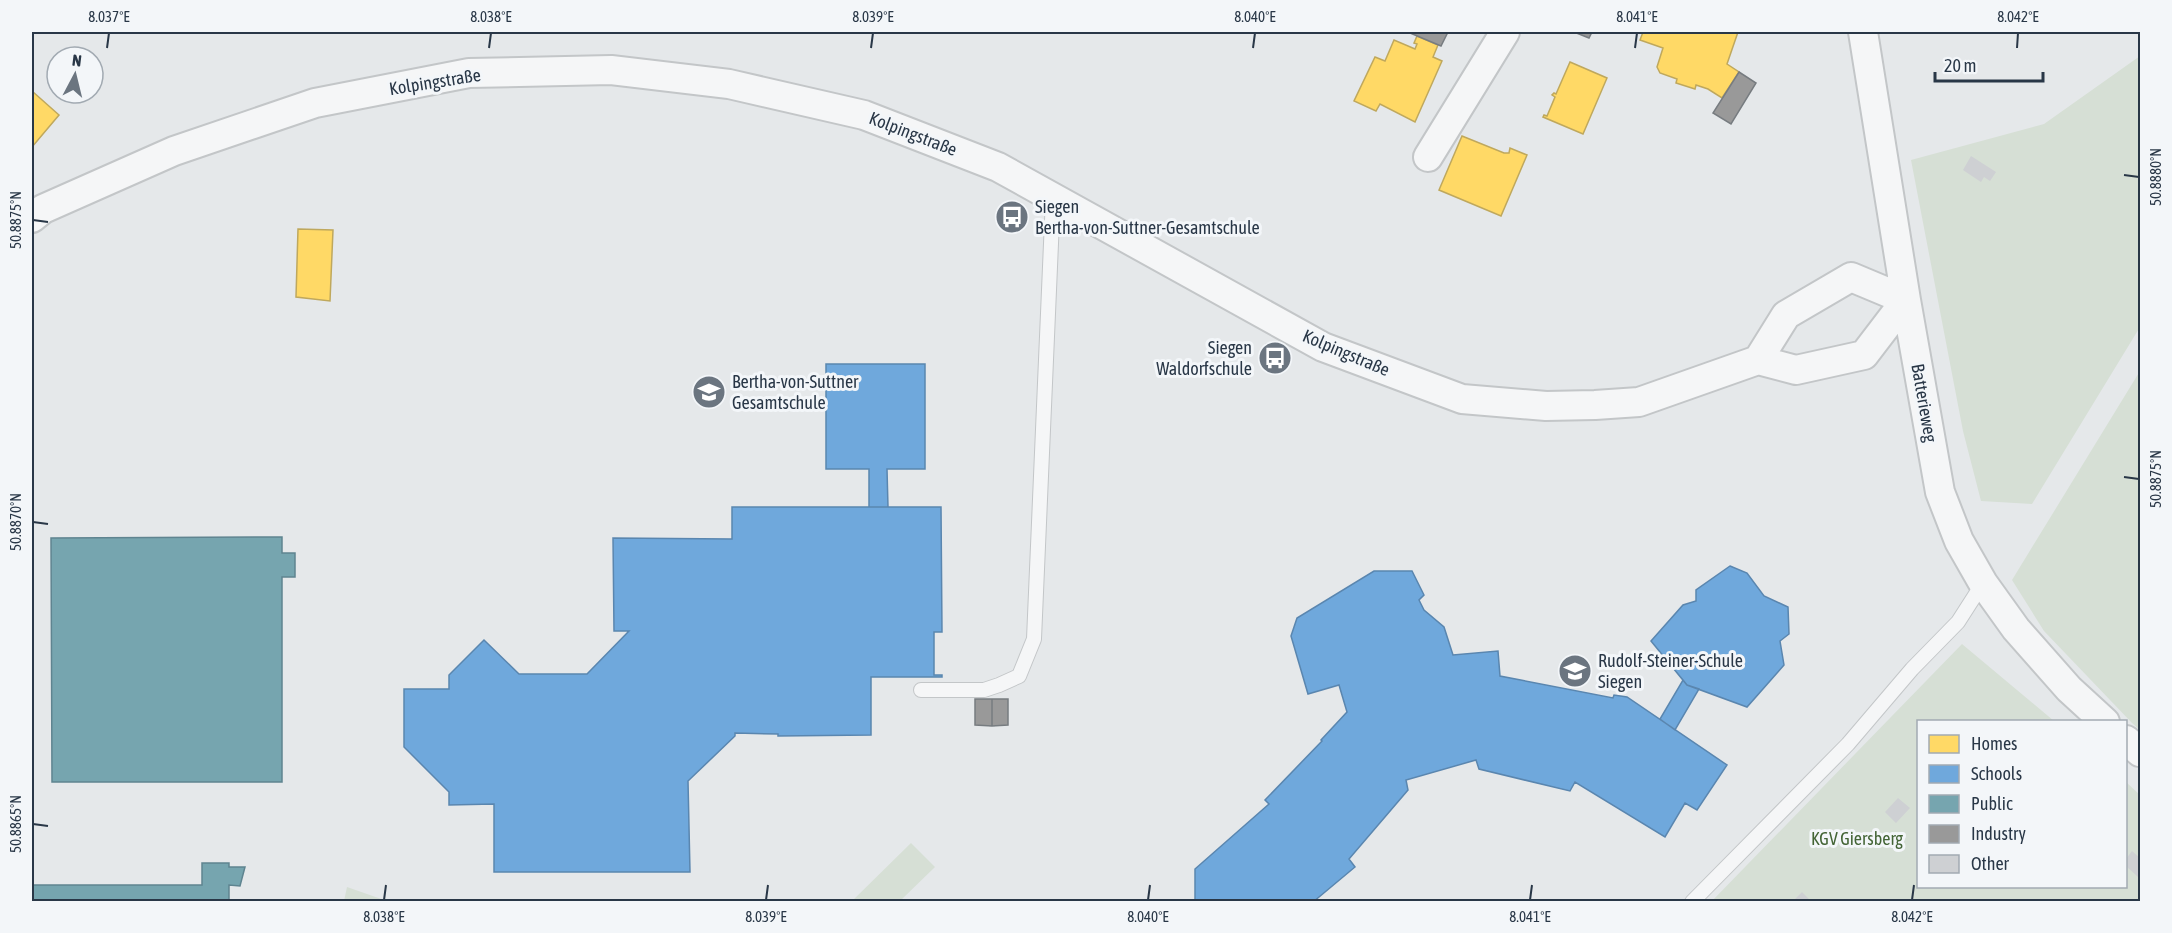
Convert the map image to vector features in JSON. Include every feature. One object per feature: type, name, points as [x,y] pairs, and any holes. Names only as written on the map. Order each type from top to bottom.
[{"type":"street","points":[[1428,157],[1505,32]]},
{"type":"street","name":"Batterieweg","points":[[1863,32],[1906,300],[1940,492],[1959,541],[1983,584],[2023,638],[2069,689],[2103,720]]},
{"type":"street","name":"Kolpingstraße","points":[[32,218],[44,210],[174,151],[315,103],[469,73],[611,70],[729,84],[864,115],[998,167],[1323,347],[1462,399],[1546,406],[1639,402],[1758,360]]},
{"type":"street","points":[[1851,277],[1906,300],[1864,355],[1796,370],[1758,360],[1786,315],[1851,277]]},
{"type":"street","points":[[2127,741],[2140,752]]},
{"type":"lane","points":[[921,690],[984,690],[1019,676],[1034,639],[1053,197]]},
{"type":"lane","points":[[1692,902],[1848,744],[1912,669],[1958,622],[1983,584]]},
{"type":"green space","points":[[2140,56],[2140,327],[2032,504],[1981,501],[1963,431],[1911,160],[2044,124]]},
{"type":"green space","points":[[2140,371],[2140,730],[2044,631],[2012,580]]},
{"type":"green space","name":"KGV Giersberg","points":[[1962,644],[2053,720],[1917,720],[1917,888],[2127,888],[2127,783],[2140,795],[2140,901],[1711,902]]},
{"type":"green space","points":[[911,843],[935,867],[900,901],[852,901]]},
{"type":"green space","points":[[347,887],[387,901],[344,901]]},
{"type":"building: Homes","points":[[1643,32],[1738,32],[1727,64],[1739,72],[1722,98],[1696,85],[1695,89],[1676,83],[1677,79],[1660,73],[1657,67],[1663,48],[1640,40]]},
{"type":"building: Homes","points":[[1417,36],[1438,45],[1433,57],[1442,61],[1415,122],[1380,104],[1376,111],[1354,101],[1375,57],[1385,61],[1394,40],[1415,49],[1417,44],[1414,43]]},
{"type":"building: Homes","points":[[1570,62],[1607,78],[1583,134],[1543,117],[1547,116],[1555,97],[1552,95],[1556,94]]},
{"type":"building: Homes","points":[[32,91],[45,105],[59,115],[32,147]]},
{"type":"building: Homes","points":[[1462,136],[1504,153],[1509,153],[1510,148],[1527,155],[1501,216],[1439,190]]},
{"type":"building: Homes","points":[[298,229],[333,230],[330,301],[296,297]]},
{"type":"building: Schools","points":[[826,364],[925,364],[925,469],[887,469],[888,507],[869,507],[869,469],[826,469]]},
{"type":"building: Schools","points":[[732,507],[941,507],[942,632],[934,632],[934,675],[942,675],[942,677],[871,677],[871,735],[778,736],[778,734],[735,733],[735,736],[688,781],[690,872],[494,872],[494,804],[449,805],[449,792],[404,747],[404,689],[449,689],[449,675],[484,640],[519,674],[587,674],[629,631],[614,631],[613,538],[732,539]]},
{"type":"building: Schools","points":[[1730,566],[1747,573],[1764,596],[1788,607],[1789,634],[1780,641],[1784,665],[1747,707],[1687,685],[1651,641],[1683,605],[1696,601],[1696,590]]},
{"type":"building: Schools","points":[[1374,571],[1412,571],[1424,595],[1419,600],[1424,610],[1444,627],[1453,655],[1498,651],[1500,676],[1613,698],[1614,695],[1627,697],[1727,765],[1697,810],[1685,803],[1665,837],[1575,782],[1570,791],[1479,769],[1476,760],[1406,780],[1408,790],[1349,859],[1355,867],[1313,902],[1195,902],[1195,869],[1269,804],[1265,800],[1347,712],[1339,685],[1308,694],[1291,636],[1297,618]]},
{"type":"building: Schools","points":[[1683,680],[1687,685],[1699,689],[1675,730],[1660,719]]},
{"type":"building: Public","points":[[282,537],[282,553],[295,553],[295,577],[282,577],[282,782],[52,782],[51,538]]},
{"type":"building: Public","points":[[202,863],[229,863],[229,867],[245,867],[240,886],[229,885],[229,902],[32,902],[32,885],[202,885]]},
{"type":"building: Industry","points":[[1411,32],[1448,32],[1441,46]]},
{"type":"building: Industry","points":[[1574,32],[1592,32],[1589,38]]},
{"type":"building: Industry","points":[[1739,72],[1756,83],[1731,124],[1713,113]]},
{"type":"building: Industry","points":[[975,699],[992,699],[992,726],[975,725]]},
{"type":"building: Industry","points":[[992,699],[1008,699],[1008,725],[992,726]]},
{"type":"building: Other","points":[[1971,156],[1996,172],[1990,181],[1984,177],[1981,182],[1963,170]]},
{"type":"building: Other","points":[[1898,798],[1910,808],[1896,823],[1885,812]]},
{"type":"building: Other","points":[[2132,851],[2140,858],[2138,877],[2127,867],[2127,858]]},
{"type":"building: Other","points":[[1802,892],[1812,902],[1792,902]]},
{"type":"place","name":"Siegen Bertha-von-Suttner-Gesamtschule","points":[[1012,217]]},
{"type":"place","name":"Siegen Waldorfschule","points":[[1275,358]]},
{"type":"place","name":"Bertha-von-Suttner Gesamtschule","points":[[709,392]]},
{"type":"place","name":"Rudolf-Steiner-Schule Siegen","points":[[1575,671]]}]
